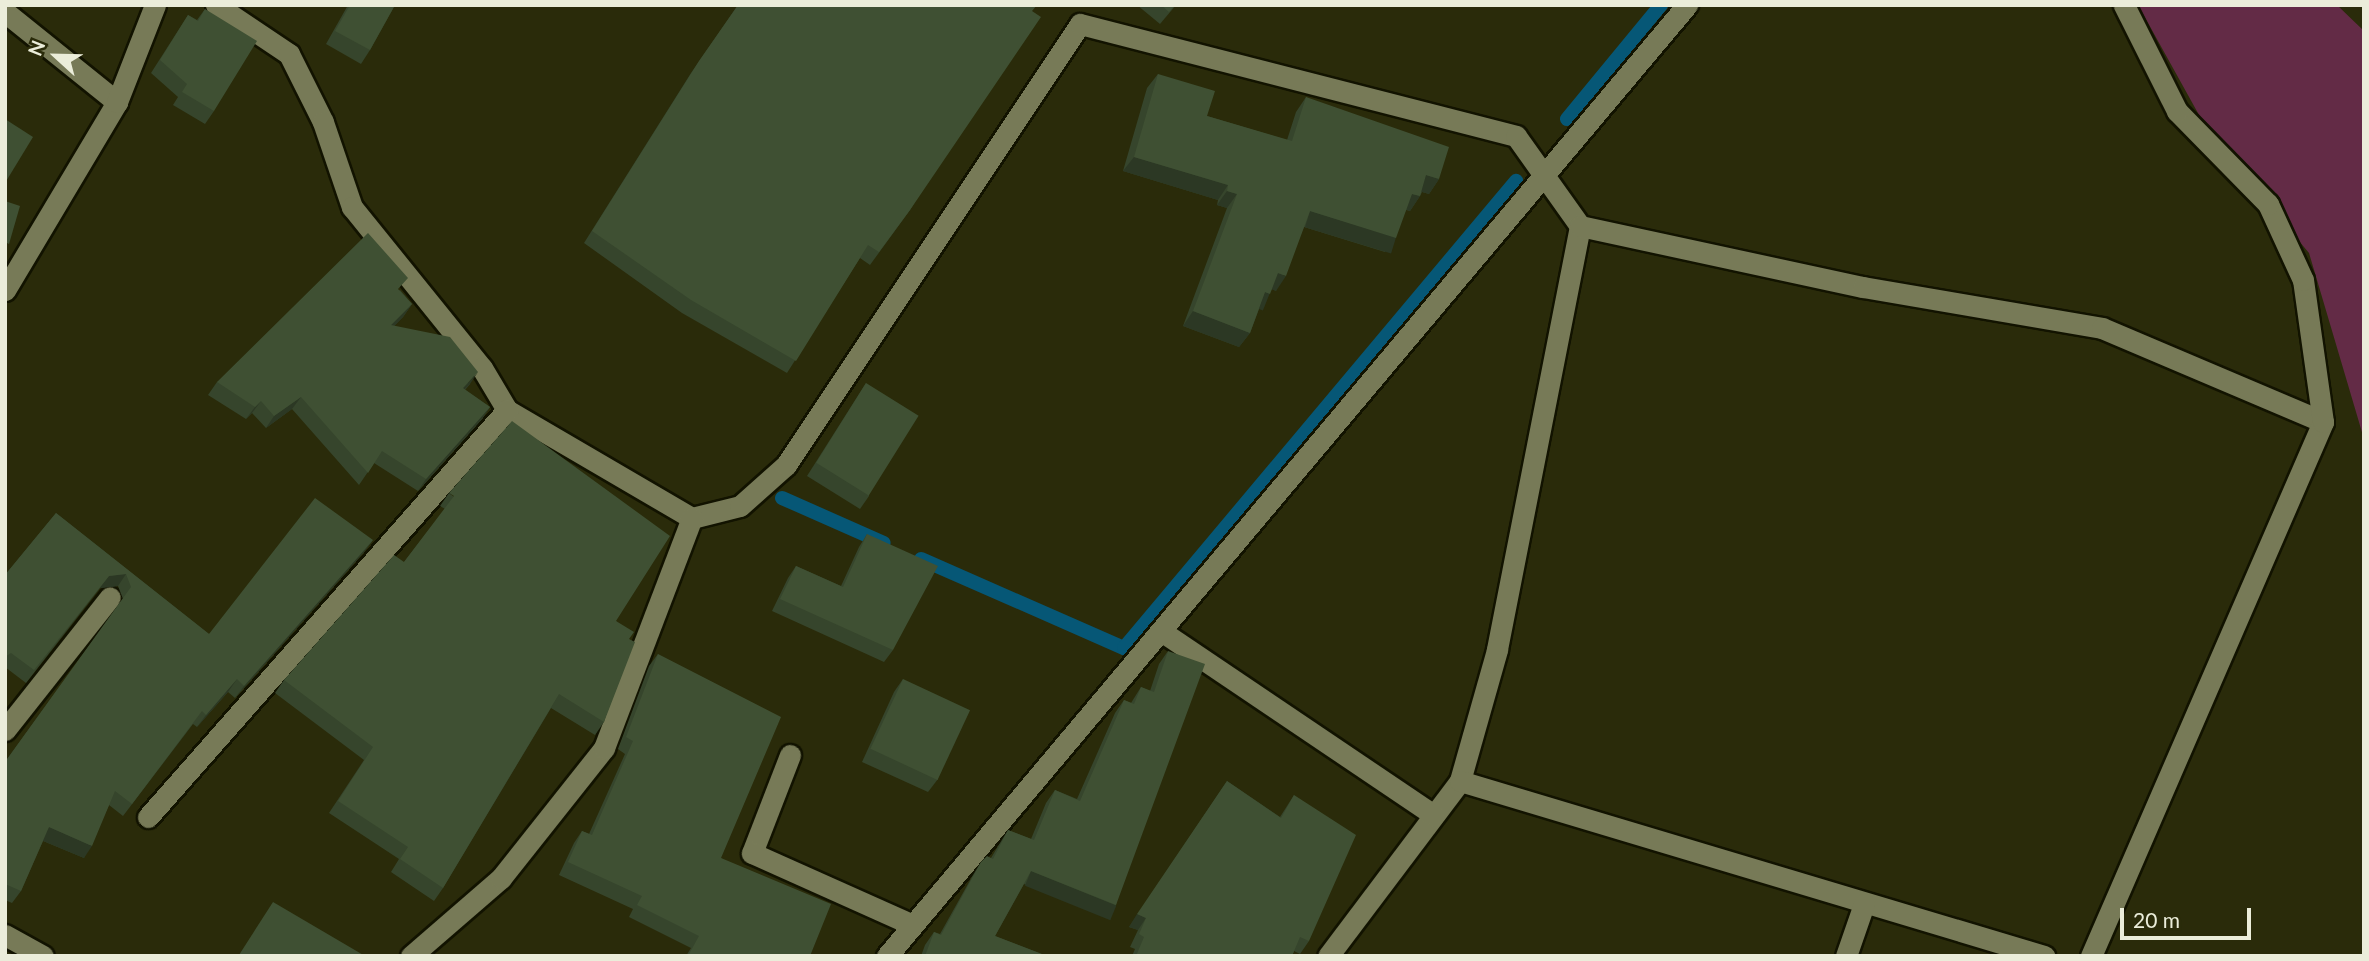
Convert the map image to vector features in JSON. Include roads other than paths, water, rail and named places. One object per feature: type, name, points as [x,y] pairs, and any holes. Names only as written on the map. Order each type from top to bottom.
[{"type":"street","points":[[5,290],[117,102],[155,5]]},
{"type":"street","points":[[216,5],[289,54],[323,122],[352,207],[482,369],[507,410],[692,518],[740,506],[786,465],[1080,24],[1516,136],[1548,177],[1580,226],[1497,650],[1460,781],[1328,956]]},
{"type":"street","points":[[887,956],[911,924],[1548,177],[1687,5]]},
{"type":"street","points":[[2091,956],[2323,422],[2303,280],[2268,204],[2177,111],[2124,5]]},
{"type":"street","points":[[5,12],[117,102]]},
{"type":"street","points":[[1580,226],[1863,287],[2102,328],[2323,422]]},
{"type":"street","points":[[148,817],[507,410]]},
{"type":"street","points":[[411,956],[501,878],[604,748],[692,518]]},
{"type":"street","points":[[5,730],[110,597]]},
{"type":"street","points":[[1161,631],[1434,815]]},
{"type":"street","points":[[790,755],[751,853],[911,924]]},
{"type":"street","points":[[1460,781],[2044,956]]},
{"type":"street","points":[[1846,956],[1864,904]]},
{"type":"street","points":[[6,937],[43,956]]},
{"type":"waterway","points":[[1567,119],[1661,5]]},
{"type":"waterway","points":[[921,559],[1124,648],[1516,181]]},
{"type":"waterway","points":[[782,498],[884,543]]}]
